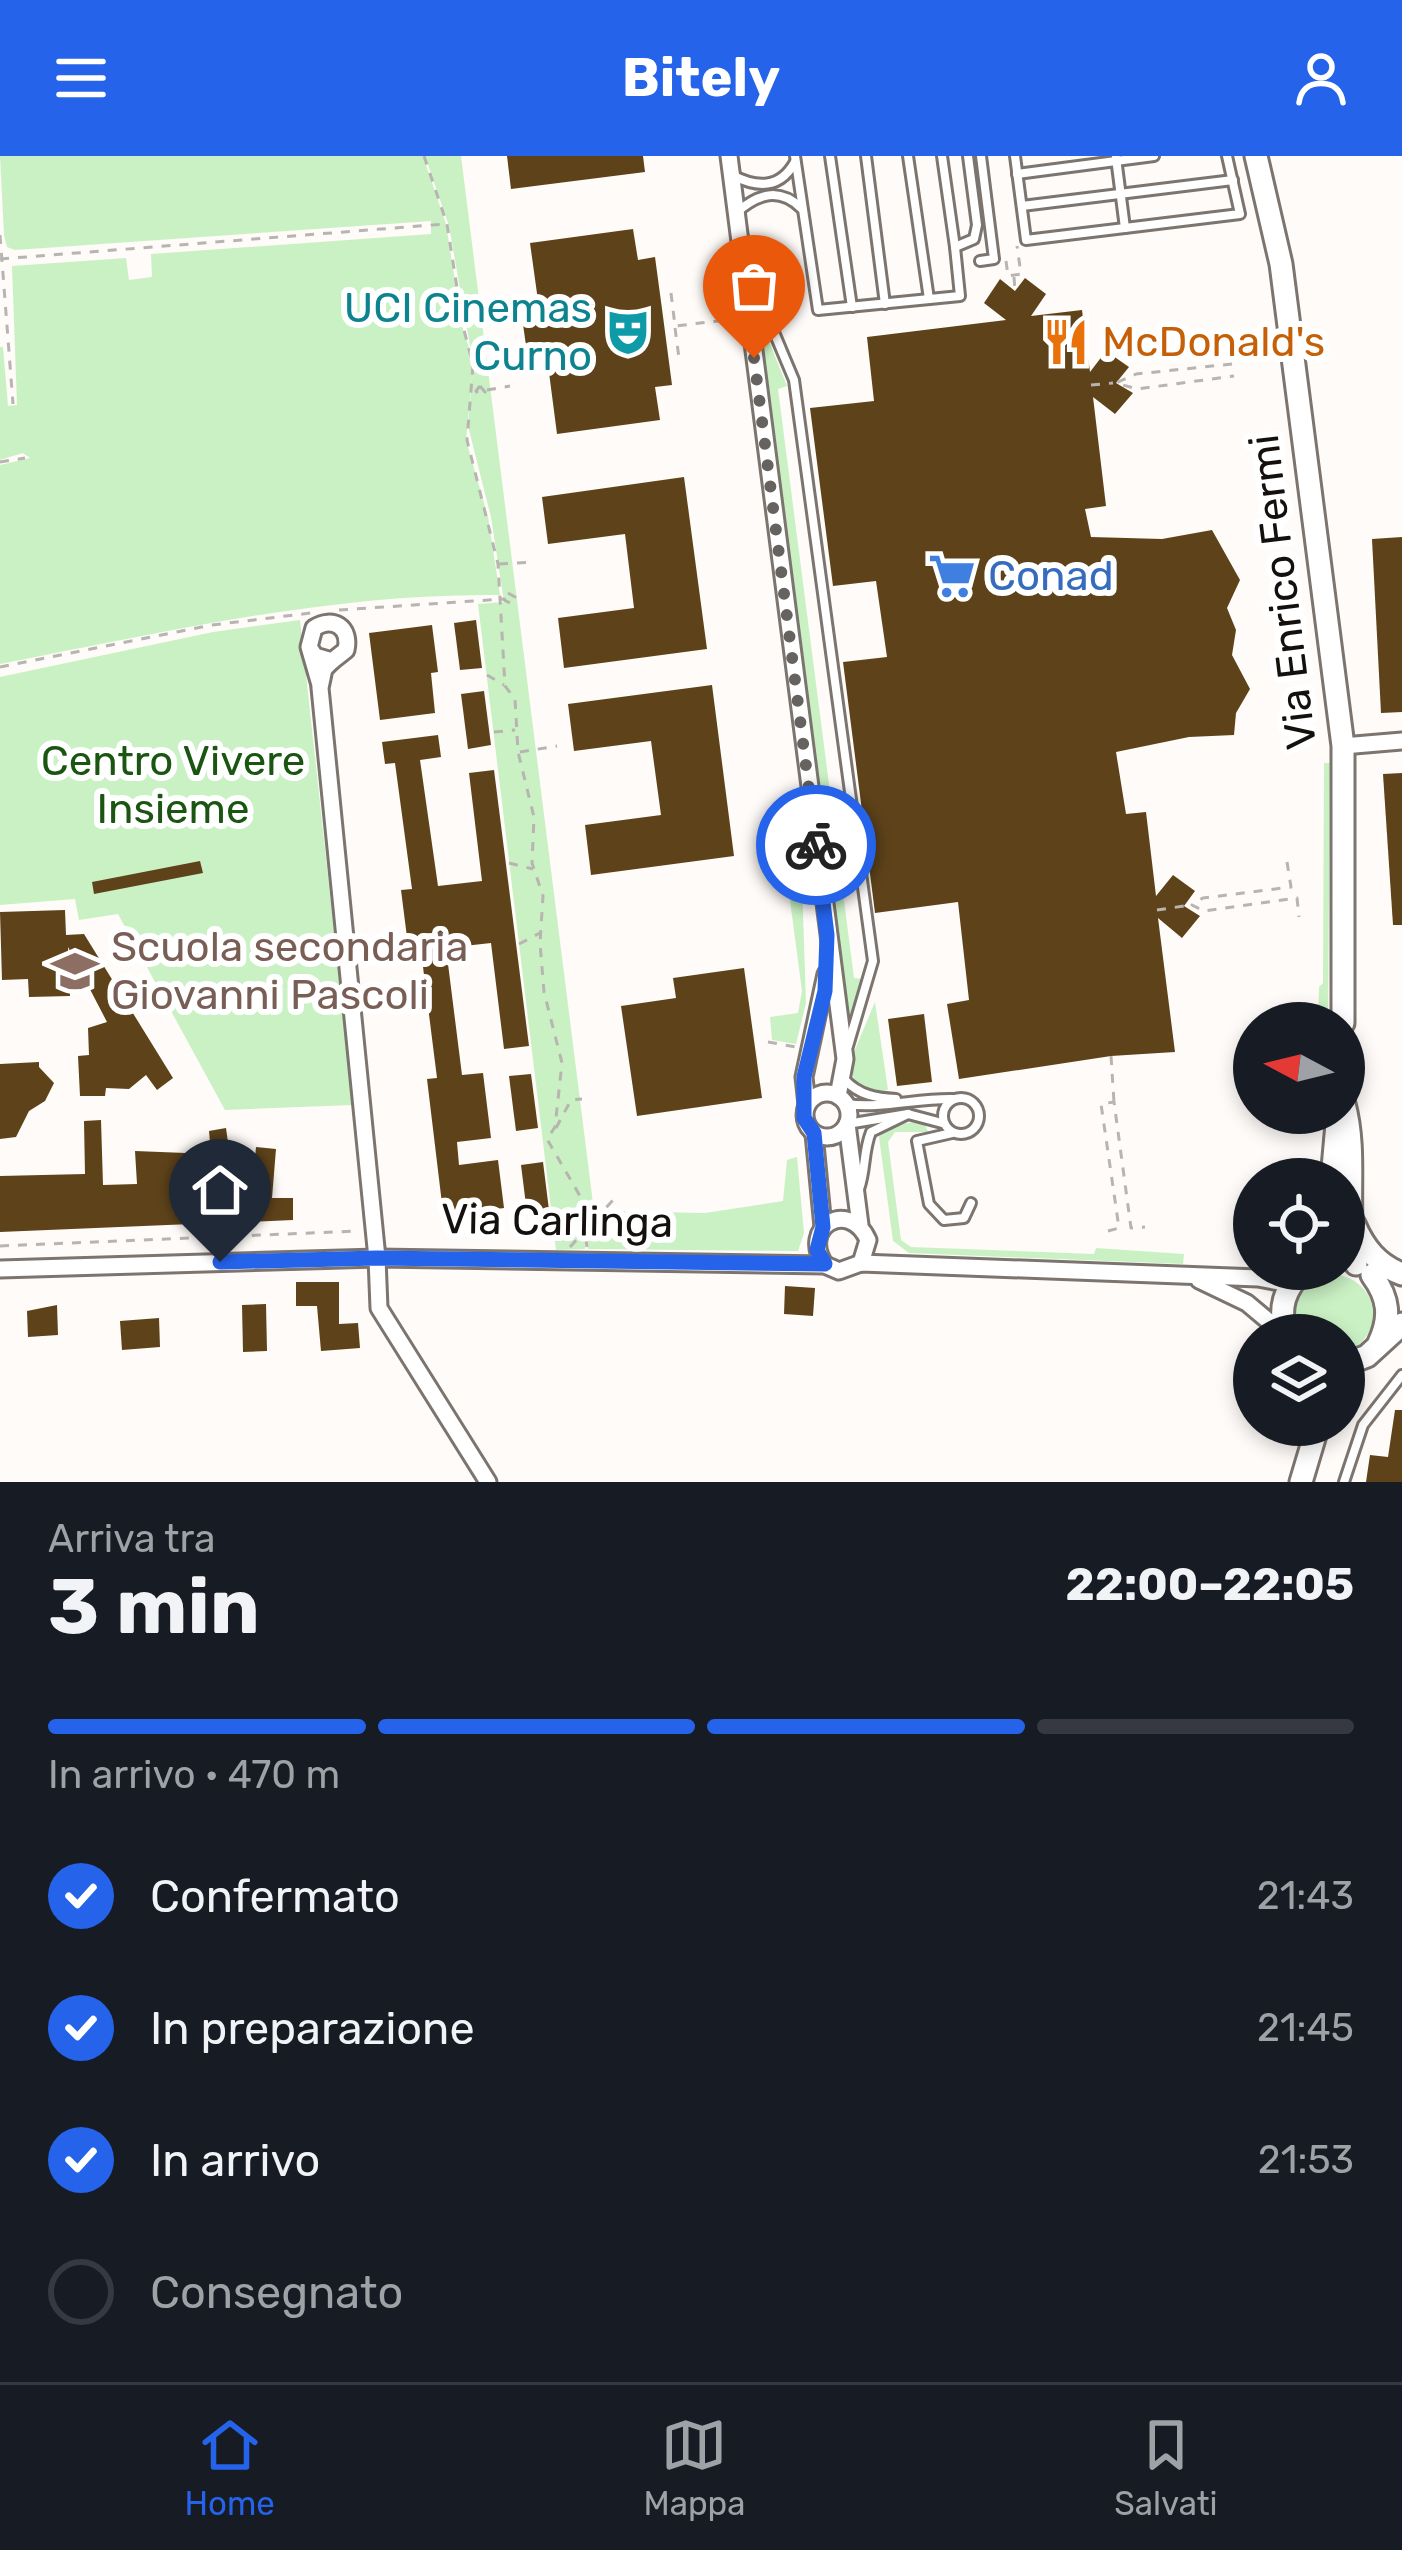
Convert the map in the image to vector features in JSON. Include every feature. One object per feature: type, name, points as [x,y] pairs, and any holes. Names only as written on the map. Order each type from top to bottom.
[{"type":"street","points":[[729,156],[844,1059],[842,1100],[859,1191],[860,1225],[868,1240],[861,1263]]},
{"type":"street","name":"Via Enrico Fermi","points":[[1256,156],[1281,264],[1343,746],[1343,1002]]},
{"type":"street","points":[[320,688],[324,669],[346,650],[344,629],[336,623],[324,622],[314,628],[309,647],[320,688],[380,1308],[488,1482]]},
{"type":"street","points":[[309,647],[316,656],[332,661]]},
{"type":"street","points":[[1343,746],[1402,741]]},
{"type":"street","points":[[825,1264],[816,1242],[823,1227],[814,1133],[804,1118],[804,1077],[825,991],[827,935]]},
{"type":"street","points":[[807,1105],[817,1095],[842,1100]]},
{"type":"street","points":[[814,1133],[833,1137],[848,1124]]},
{"type":"street","points":[[823,1227],[845,1219],[860,1225]]},
{"type":"street","points":[[1365,1242],[1371,1254],[1402,1277]]},
{"type":"street","name":"Via Carlinga","points":[[0,1268],[377,1258],[825,1264],[839,1271],[861,1263],[1233,1278]]},
{"type":"street","points":[[1365,1269],[1402,1277]]},
{"type":"street","points":[[1365,1276],[1388,1307],[1387,1326],[1379,1343]]},
{"type":"street","name":"Via Carlinga","points":[[1197,1279],[1260,1314]]},
{"type":"street","points":[[1365,1354],[1402,1324]]},
{"type":"street","points":[[1300,1446],[1301,1477]]},
{"type":"street","points":[[1301,1477],[1311,1446]]},
{"type":"lane","points":[[830,156],[852,307]]},
{"type":"lane","points":[[866,156],[885,304]]},
{"type":"lane","points":[[908,156],[929,299]]},
{"type":"lane","points":[[795,158],[818,310],[960,296],[942,156]]},
{"type":"lane","points":[[955,247],[974,239],[977,225],[968,156]]},
{"type":"lane","points":[[980,261],[994,260],[981,156]]},
{"type":"lane","points":[[1016,156],[1021,242],[1240,214],[1227,156]]},
{"type":"lane","points":[[1017,173],[1154,156]]},
{"type":"lane","points":[[730,174],[752,185],[766,185],[779,181],[795,158]]},
{"type":"lane","points":[[1116,158],[1125,228]]},
{"type":"lane","points":[[1022,206],[1233,180]]},
{"type":"lane","points":[[736,213],[767,194],[780,195],[803,210]]},
{"type":"lane","points":[[740,254],[794,380],[873,962],[844,1059]]},
{"type":"lane","points":[[842,1077],[853,1089],[876,1098],[973,1102],[979,1120],[974,1129],[964,1135],[917,1141],[929,1204],[944,1220],[964,1218],[971,1203]]},
{"type":"lane","points":[[842,1100],[868,1107],[922,1099]]},
{"type":"lane","points":[[952,1133],[942,1114],[954,1099]]},
{"type":"lane","points":[[848,1124],[908,1114],[944,1124]]},
{"type":"lane","points":[[859,1191],[871,1132],[908,1114]]},
{"type":"lane","points":[[1344,1482],[1363,1425],[1402,1375]]},
{"type":"path","points":[[424,156],[447,224],[473,365],[467,440],[498,564],[505,686]]},
{"type":"path","points":[[1,259],[447,224]]},
{"type":"path","points":[[0,236],[13,404]]},
{"type":"path","points":[[1004,247],[1009,276],[1021,274],[1021,242]]},
{"type":"path","points":[[1014,275],[1015,291]]},
{"type":"path","points":[[671,293],[679,358]]},
{"type":"path","points":[[675,326],[748,316]]},
{"type":"path","points":[[1090,385],[1116,383],[1136,374],[1232,364]]},
{"type":"path","points":[[1116,383],[1137,389],[1234,376]]},
{"type":"path","points":[[473,391],[481,386],[485,390],[510,386]]},
{"type":"path","points":[[0,462],[25,458]]},
{"type":"path","points":[[498,564],[533,562]]},
{"type":"path","points":[[330,611],[502,599]]},
{"type":"path","points":[[0,667],[212,625],[309,613]]},
{"type":"path","points":[[487,675],[515,699],[518,752],[534,817],[534,870],[543,896],[544,992],[562,1063],[557,1128]]},
{"type":"path","points":[[494,732],[517,729]]},
{"type":"path","points":[[518,752],[557,746]]},
{"type":"path","points":[[1157,910],[1192,905],[1203,898],[1291,887],[1287,862]]},
{"type":"path","points":[[509,863],[534,870]]},
{"type":"path","points":[[1192,905],[1204,911],[1297,898],[1299,917]]},
{"type":"path","points":[[519,944],[542,932]]},
{"type":"path","points":[[1111,1056],[1132,1228],[1145,1227]]},
{"type":"path","points":[[582,1099],[572,1100],[547,1139],[571,1175],[586,1230],[588,1261]]},
{"type":"path","points":[[1108,1231],[1119,1228],[1102,1103],[1114,1102]]},
{"type":"path","points":[[565,1252],[614,1199]]},
{"type":"path","points":[[0,1246],[374,1231]]},
{"type":"green space","points":[[0,156],[423,156],[446,224],[462,326],[472,357],[449,226],[425,156],[461,156],[594,1211],[598,1211],[586,1228],[603,1211],[705,1213],[783,1201],[787,1160],[797,1157],[804,1233],[798,1251],[588,1249],[585,1229],[585,1249],[556,1250],[478,604],[504,602],[491,517],[468,426],[473,367],[466,440],[488,517],[500,595],[374,600],[311,608],[0,664],[0,465],[30,458],[23,453],[0,460],[0,347],[8,406],[17,405],[12,266],[126,258],[129,280],[152,277],[151,254],[431,234],[431,221],[15,250],[7,247],[4,235]]},
{"type":"green space","points":[[757,312],[787,386],[778,389],[854,978],[863,979],[849,1025]]},
{"type":"green space","name":"Centro Vivere Insieme","points":[[300,620],[353,1105],[225,1110],[118,914],[79,920],[75,899],[0,905],[0,677],[213,632]]},
{"type":"green space","points":[[1324,763],[1330,763],[1328,1002],[1319,1002],[1323,983]]},
{"type":"green space","points":[[801,853],[806,1003],[796,1044],[772,1040],[770,1017],[798,1013],[802,991],[784,855]]},
{"type":"green space","points":[[875,1002],[888,1090],[868,1092],[854,1083],[851,1059]]},
{"type":"green space","points":[[925,1125],[928,1132],[895,1132],[888,1142],[901,1240],[911,1247],[1094,1254],[1096,1248],[1184,1254],[1183,1264],[909,1253],[893,1241],[879,1137],[886,1126]]},
{"type":"green space","points":[[1304,1290],[1364,1290],[1373,1309],[1368,1334],[1365,1337],[1365,1314],[1296,1314]]},
{"type":"building","points":[[507,156],[643,156],[645,172],[511,189]]},
{"type":"building","points":[[633,229],[638,260],[655,257],[672,385],[655,387],[660,420],[557,434],[547,357],[528,360],[522,317],[540,315],[530,243]]},
{"type":"building","points":[[1025,278],[1046,294],[1031,316],[1082,310],[1090,372],[1106,351],[1129,367],[1116,383],[1133,393],[1115,414],[1093,397],[1106,506],[1085,509],[1091,537],[1162,539],[1212,530],[1240,580],[1227,608],[1236,630],[1232,655],[1250,689],[1236,713],[1234,735],[1189,737],[1116,752],[1126,814],[1146,812],[1156,896],[1173,875],[1195,891],[1184,906],[1200,916],[1182,938],[1158,918],[1175,1052],[1111,1056],[959,1079],[947,1004],[969,1000],[958,902],[875,913],[843,662],[887,657],[876,581],[833,586],[810,408],[874,401],[867,337],[1006,320],[984,303],[1000,279],[1015,291]]},
{"type":"building","points":[[684,477],[707,649],[564,668],[558,618],[634,608],[625,534],[548,544],[542,497]]},
{"type":"building","points":[[1402,537],[1402,712],[1381,713],[1372,539]]},
{"type":"building","points":[[476,620],[482,668],[460,670],[454,623]]},
{"type":"building","points":[[432,625],[438,672],[431,673],[435,713],[380,720],[369,633]]},
{"type":"building","points":[[712,685],[734,856],[591,875],[585,825],[661,815],[651,741],[574,751],[568,704]]},
{"type":"building","points":[[484,691],[491,745],[468,749],[461,694]]},
{"type":"building","points":[[438,735],[441,757],[420,760],[438,886],[482,881],[469,773],[494,770],[529,1046],[504,1049],[491,943],[446,948],[462,1075],[483,1073],[491,1138],[457,1142],[459,1165],[498,1160],[504,1208],[482,1211],[482,1207],[443,1212],[427,1079],[437,1078],[421,951],[409,953],[401,890],[412,889],[395,763],[385,764],[382,742]]},
{"type":"building","points":[[1402,773],[1402,925],[1393,925],[1383,774]]},
{"type":"building","points":[[200,861],[203,873],[94,894],[92,882]]},
{"type":"building","points":[[65,910],[66,935],[84,934],[173,1078],[157,1090],[146,1075],[129,1089],[106,1088],[105,1096],[80,1096],[78,1056],[89,1055],[88,1028],[107,1022],[68,947],[70,996],[29,997],[28,979],[2,980],[0,912]]},
{"type":"building","points":[[744,968],[762,1098],[637,1116],[621,1006],[676,998],[673,978]]},
{"type":"building","points":[[924,1014],[932,1082],[897,1086],[888,1019]]},
{"type":"building","points":[[39,1062],[54,1083],[45,1101],[29,1111],[16,1137],[0,1139],[0,1064]]},
{"type":"building","points":[[531,1074],[538,1128],[516,1131],[509,1076]]},
{"type":"building","points":[[101,1120],[103,1185],[137,1184],[135,1151],[211,1154],[209,1131],[226,1128],[239,1222],[0,1232],[0,1176],[85,1174],[84,1121]]},
{"type":"building","points":[[256,1147],[276,1149],[272,1198],[293,1198],[293,1220],[249,1222]]},
{"type":"building","points":[[543,1162],[549,1210],[527,1213],[521,1165]]},
{"type":"building","points":[[296,1282],[339,1282],[339,1324],[358,1323],[360,1348],[321,1351],[317,1306],[296,1306]]},
{"type":"building","points":[[785,1286],[815,1288],[813,1316],[784,1314]]},
{"type":"building","points":[[266,1304],[267,1351],[243,1352],[242,1305]]},
{"type":"building","points":[[57,1305],[58,1335],[28,1337],[27,1311]]},
{"type":"building","points":[[159,1318],[160,1347],[122,1350],[120,1321]]},
{"type":"building","points":[[1395,1410],[1402,1410],[1402,1482],[1366,1482],[1370,1455],[1388,1457]]},
{"type":"way so far","points":[[754,358],[816,845]]},
{"type":"place","name":"UCI Cinemas Curno","points":[[628,332]]},
{"type":"place","name":"McDonald's","points":[[1066,342]]},
{"type":"place","name":"Conad","points":[[952,576]]},
{"type":"place","name":"Scuola secondaria Giovanni Pascoli","points":[[75,971]]},
{"type":"route","points":[[220,1262],[496,1258],[825,1264],[816,1242],[823,1227],[814,1133],[804,1118],[804,1077],[825,991],[827,935],[816,845]]}]
